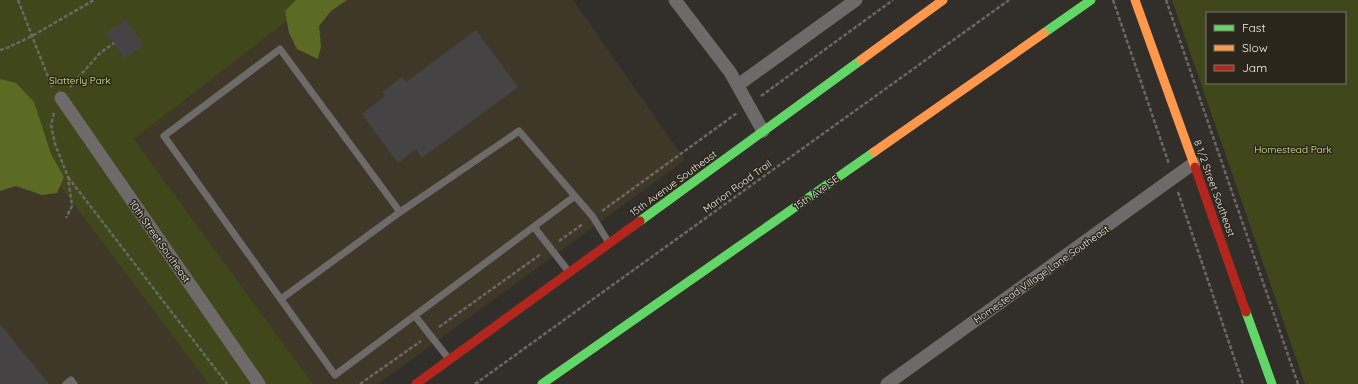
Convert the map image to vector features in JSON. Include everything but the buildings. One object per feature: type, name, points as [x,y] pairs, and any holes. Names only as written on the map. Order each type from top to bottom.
[{"type":"street","points":[[675,0],[730,72],[763,131]]},
{"type":"street","points":[[738,85],[856,0]]},
{"type":"street","name":"15th Avenue Southeast","points":[[416,384],[431,380],[449,360],[943,0]]},
{"type":"street","name":"15th Ave SE","points":[[542,384],[1091,0]]},
{"type":"street","name":"8 1/2 Street Southeast","points":[[1135,0],[1272,384]]},
{"type":"street","name":"10th Street Southeast","points":[[61,98],[259,384]]},
{"type":"street","name":"Homestead Village Lane Southeast","points":[[887,384],[1174,179],[1194,163]]},
{"type":"lane","points":[[400,212],[280,49],[164,136],[335,375],[575,196]]},
{"type":"lane","points":[[281,299],[400,212],[520,131],[593,217],[609,243]]},
{"type":"lane","points":[[534,227],[569,272]]},
{"type":"lane","points":[[415,316],[449,360]]},
{"type":"lane","points":[[66,384],[71,380],[74,384]]},
{"type":"path","points":[[18,0],[32,36]]},
{"type":"path","points":[[0,50],[32,36],[94,0]]},
{"type":"path","points":[[360,384],[893,0]]},
{"type":"path","name":"Marion Road Trail","points":[[475,384],[1009,0]]},
{"type":"path","points":[[1113,0],[1243,384]]},
{"type":"path","points":[[1166,0],[1298,384]]},
{"type":"path","points":[[61,98],[100,53],[114,44]]},
{"type":"path","points":[[66,218],[72,206],[68,177],[226,384]]},
{"type":"shaded area","points":[[309,0],[573,0],[685,160],[378,384],[313,384],[134,139]]},
{"type":"shaded area","points":[[25,137],[211,384],[0,384],[0,157]]},
{"type":"green space","name":"Slatterly Park","points":[[0,0],[314,0],[134,139],[313,384],[209,384],[25,139],[0,158]]},
{"type":"green space","points":[[296,0],[347,0],[331,11],[319,26],[321,46],[318,59],[297,49],[289,33],[285,11]]},
{"type":"green space","name":"Homestead Park","points":[[1172,0],[1358,0],[1358,384],[1305,384]]},
{"type":"green space","points":[[0,79],[16,83],[34,102],[51,154],[64,177],[57,193],[42,195],[16,186],[0,191]]},
{"type":"traffic: fast","points":[[1044,33],[1091,0]]},
{"type":"traffic: fast","points":[[640,221],[861,60]]},
{"type":"traffic: fast","points":[[542,384],[874,152]]},
{"type":"traffic: fast","points":[[1246,312],[1272,384]]},
{"type":"traffic: slow","points":[[861,60],[943,0]]},
{"type":"traffic: slow","points":[[1135,0],[1195,167]]},
{"type":"traffic: slow","points":[[874,152],[1044,33]]},
{"type":"traffic: jam","points":[[1195,167],[1246,312]]},
{"type":"traffic: jam","points":[[416,384],[640,221]]}]
